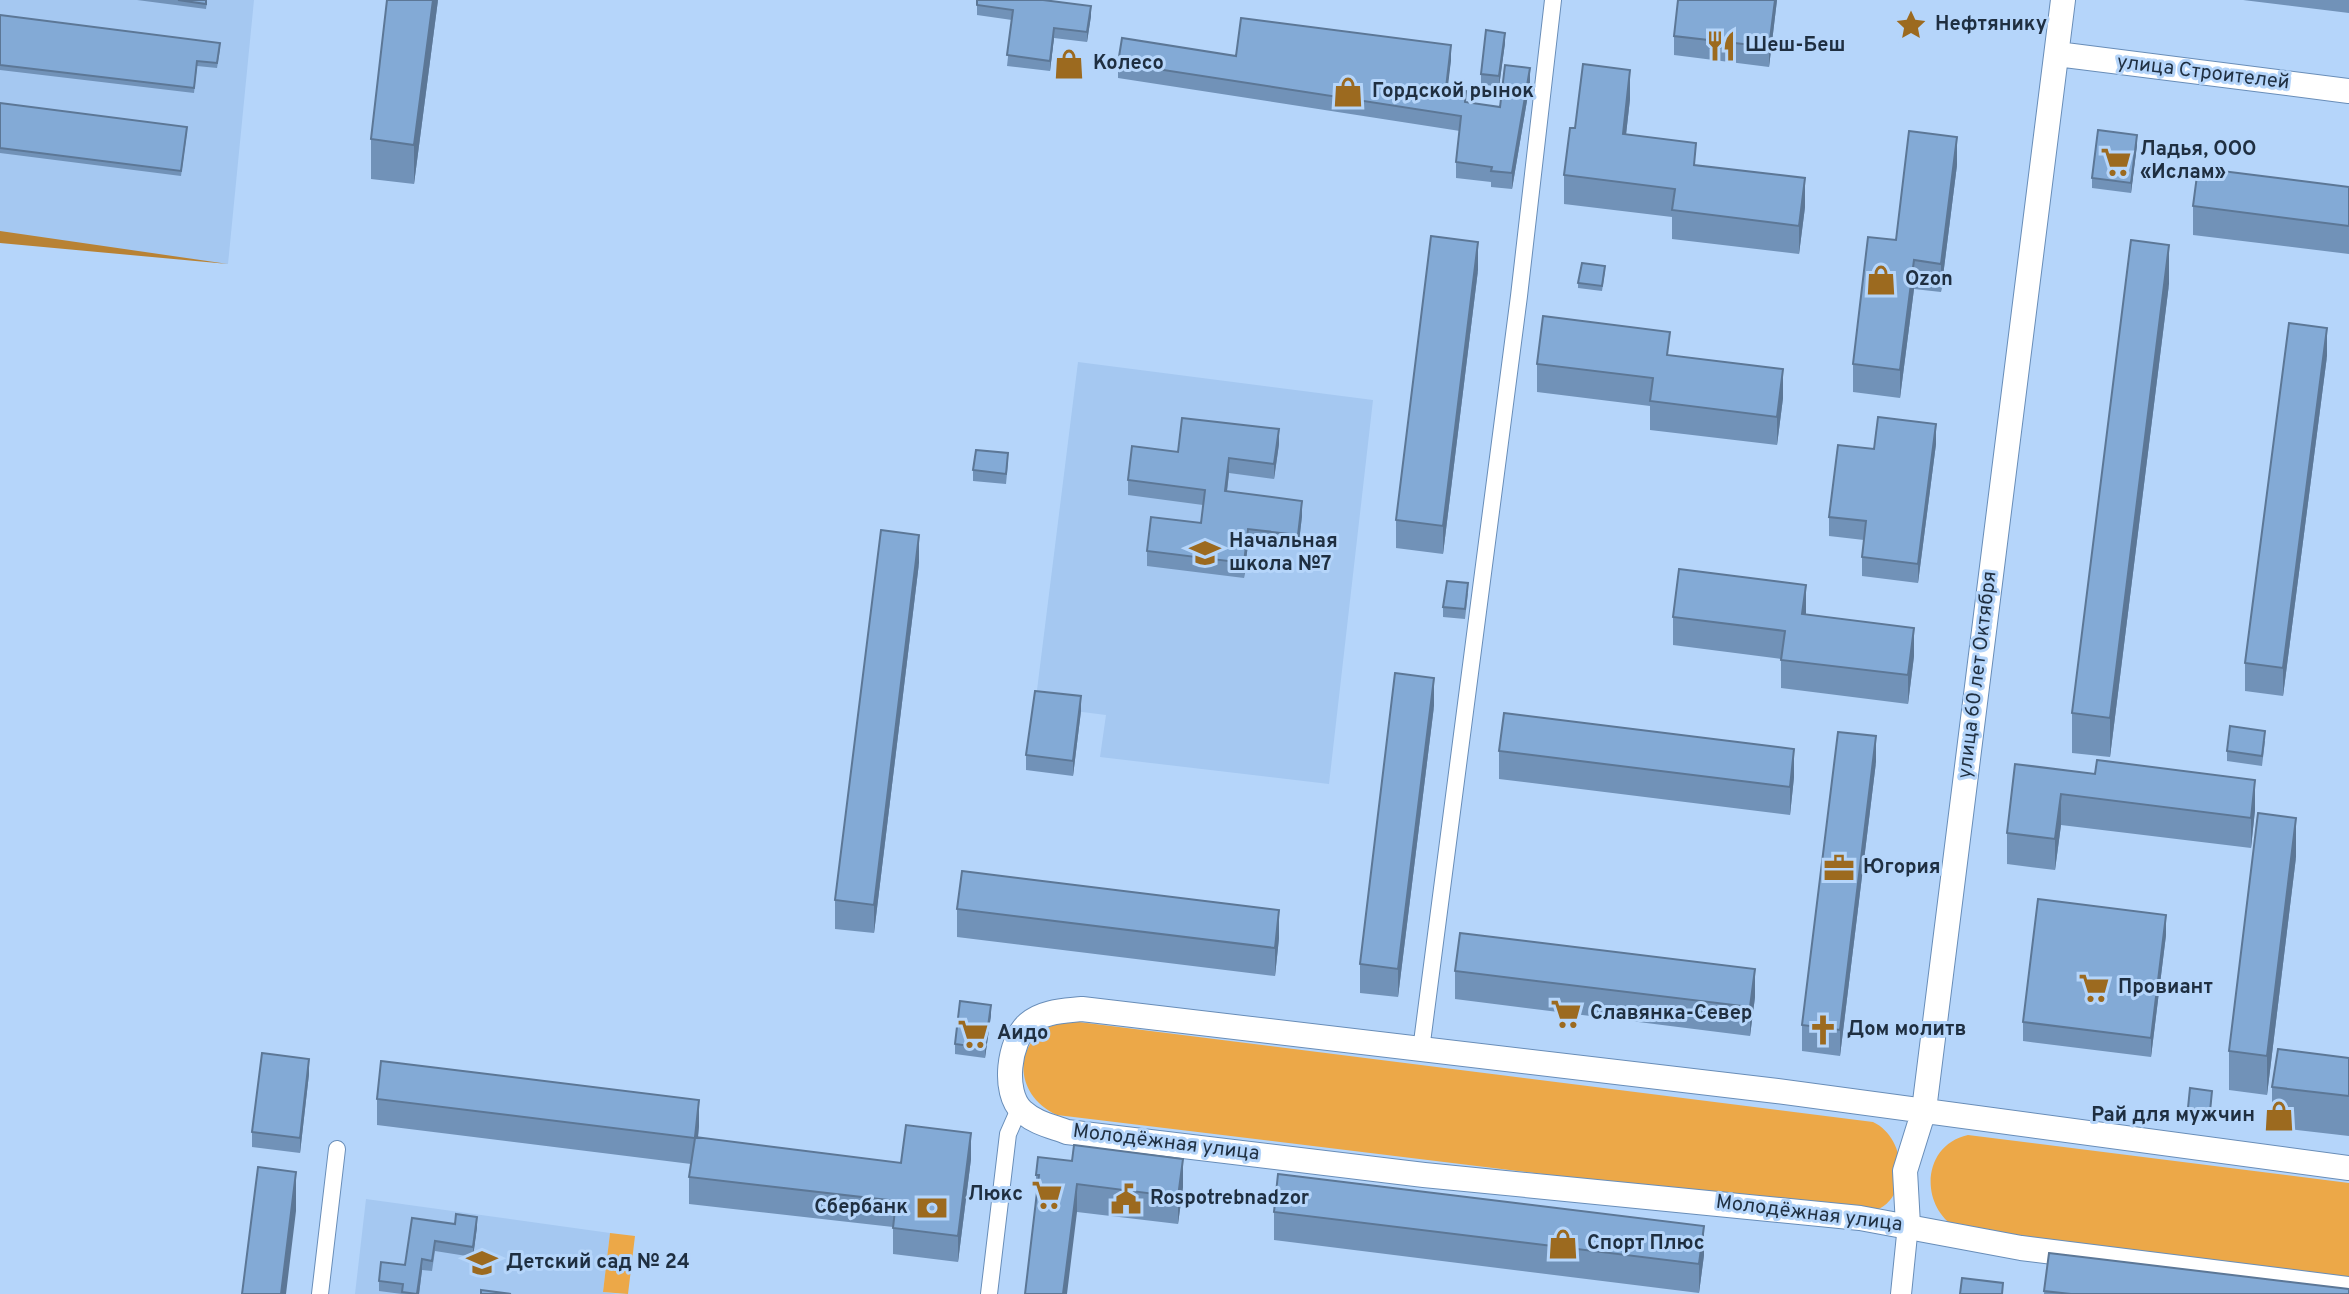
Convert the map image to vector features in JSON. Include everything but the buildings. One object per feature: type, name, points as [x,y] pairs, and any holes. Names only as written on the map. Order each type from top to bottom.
[{"type":"main road","name":"улица 60 лет Октября","points":[[1908,1225],[1905,1171],[1924,1110],[2063,0]]},
{"type":"main road","name":"улица Строителей","points":[[2057,54],[2349,91]]},
{"type":"main road","points":[[1019,1109],[1011,1087],[1018,1036],[1030,1023],[1051,1012],[1082,1009],[1924,1110],[2349,1168]]},
{"type":"main road","name":"Молодёжная улица","points":[[1019,1109],[1037,1122],[1067,1132],[1424,1175],[1752,1205],[1908,1225],[1955,1239],[2349,1289]]},
{"type":"street","points":[[1421,1050],[1521,284],[1553,0]]},
{"type":"street","points":[[989,1294],[1008,1134],[1019,1109]]},
{"type":"street","points":[[320,1294],[337,1149]]},
{"type":"street","name":"улица 60 лет Октября","points":[[1901,1294],[1908,1225]]},
{"type":"shaded area","points":[[0,0],[254,0],[228,264],[0,234]]},
{"type":"shaded area","points":[[0,231],[228,264],[0,243]]},
{"type":"shaded area","name":"Начальная школа №7","points":[[1078,362],[1373,400],[1329,784],[1100,757],[1106,715],[1035,706]]},
{"type":"shaded area","points":[[1071,1021],[1873,1122],[1894,1143],[1899,1157],[1898,1186],[1891,1199],[1880,1208],[1865,1213],[1057,1115],[1041,1104],[1030,1091],[1024,1076],[1024,1061],[1038,1035],[1052,1026]]},
{"type":"shaded area","points":[[1968,1135],[2349,1183],[2349,1279],[1956,1228],[1944,1218],[1936,1205],[1931,1191],[1931,1177],[1934,1163],[1942,1151],[1953,1141]]},
{"type":"shaded area","name":"Детский сад № 24","points":[[366,1199],[610,1233],[603,1292],[618,1294],[355,1294]]},
{"type":"shaded area","points":[[610,1233],[635,1236],[628,1294],[603,1292]]},
{"type":"place","name":"Нефтянику","points":[[1911,25]]},
{"type":"place","name":"Шеш-Беш","points":[[1721,46]]},
{"type":"place","name":"Колесо","points":[[1069,64]]},
{"type":"place","name":"Гордской рынок","points":[[1348,92]]},
{"type":"place","name":"Ладья, ООО «Ислам»","points":[[2116,162]]},
{"type":"place","name":"Ozon","points":[[1881,280]]},
{"type":"place","name":"Начальная школа №7","points":[[1205,553]]},
{"type":"place","name":"Югория","points":[[1839,868]]},
{"type":"place","name":"Провиант","points":[[2094,988]]},
{"type":"place","name":"Славянка-Север","points":[[1566,1014]]},
{"type":"place","name":"Дом молитв","points":[[1823,1030]]},
{"type":"place","name":"Аидо","points":[[973,1034]]},
{"type":"place","name":"Рай для мужчин","points":[[2279,1116]]},
{"type":"place","name":"Люкс","points":[[1047,1195]]},
{"type":"place","name":"Rospotrebnadzor","points":[[1126,1199]]},
{"type":"place","name":"Сбербанк","points":[[932,1208]]},
{"type":"place","name":"Спорт Плюс","points":[[1563,1244]]},
{"type":"place","name":"Детский сад № 24","points":[[482,1263]]}]
